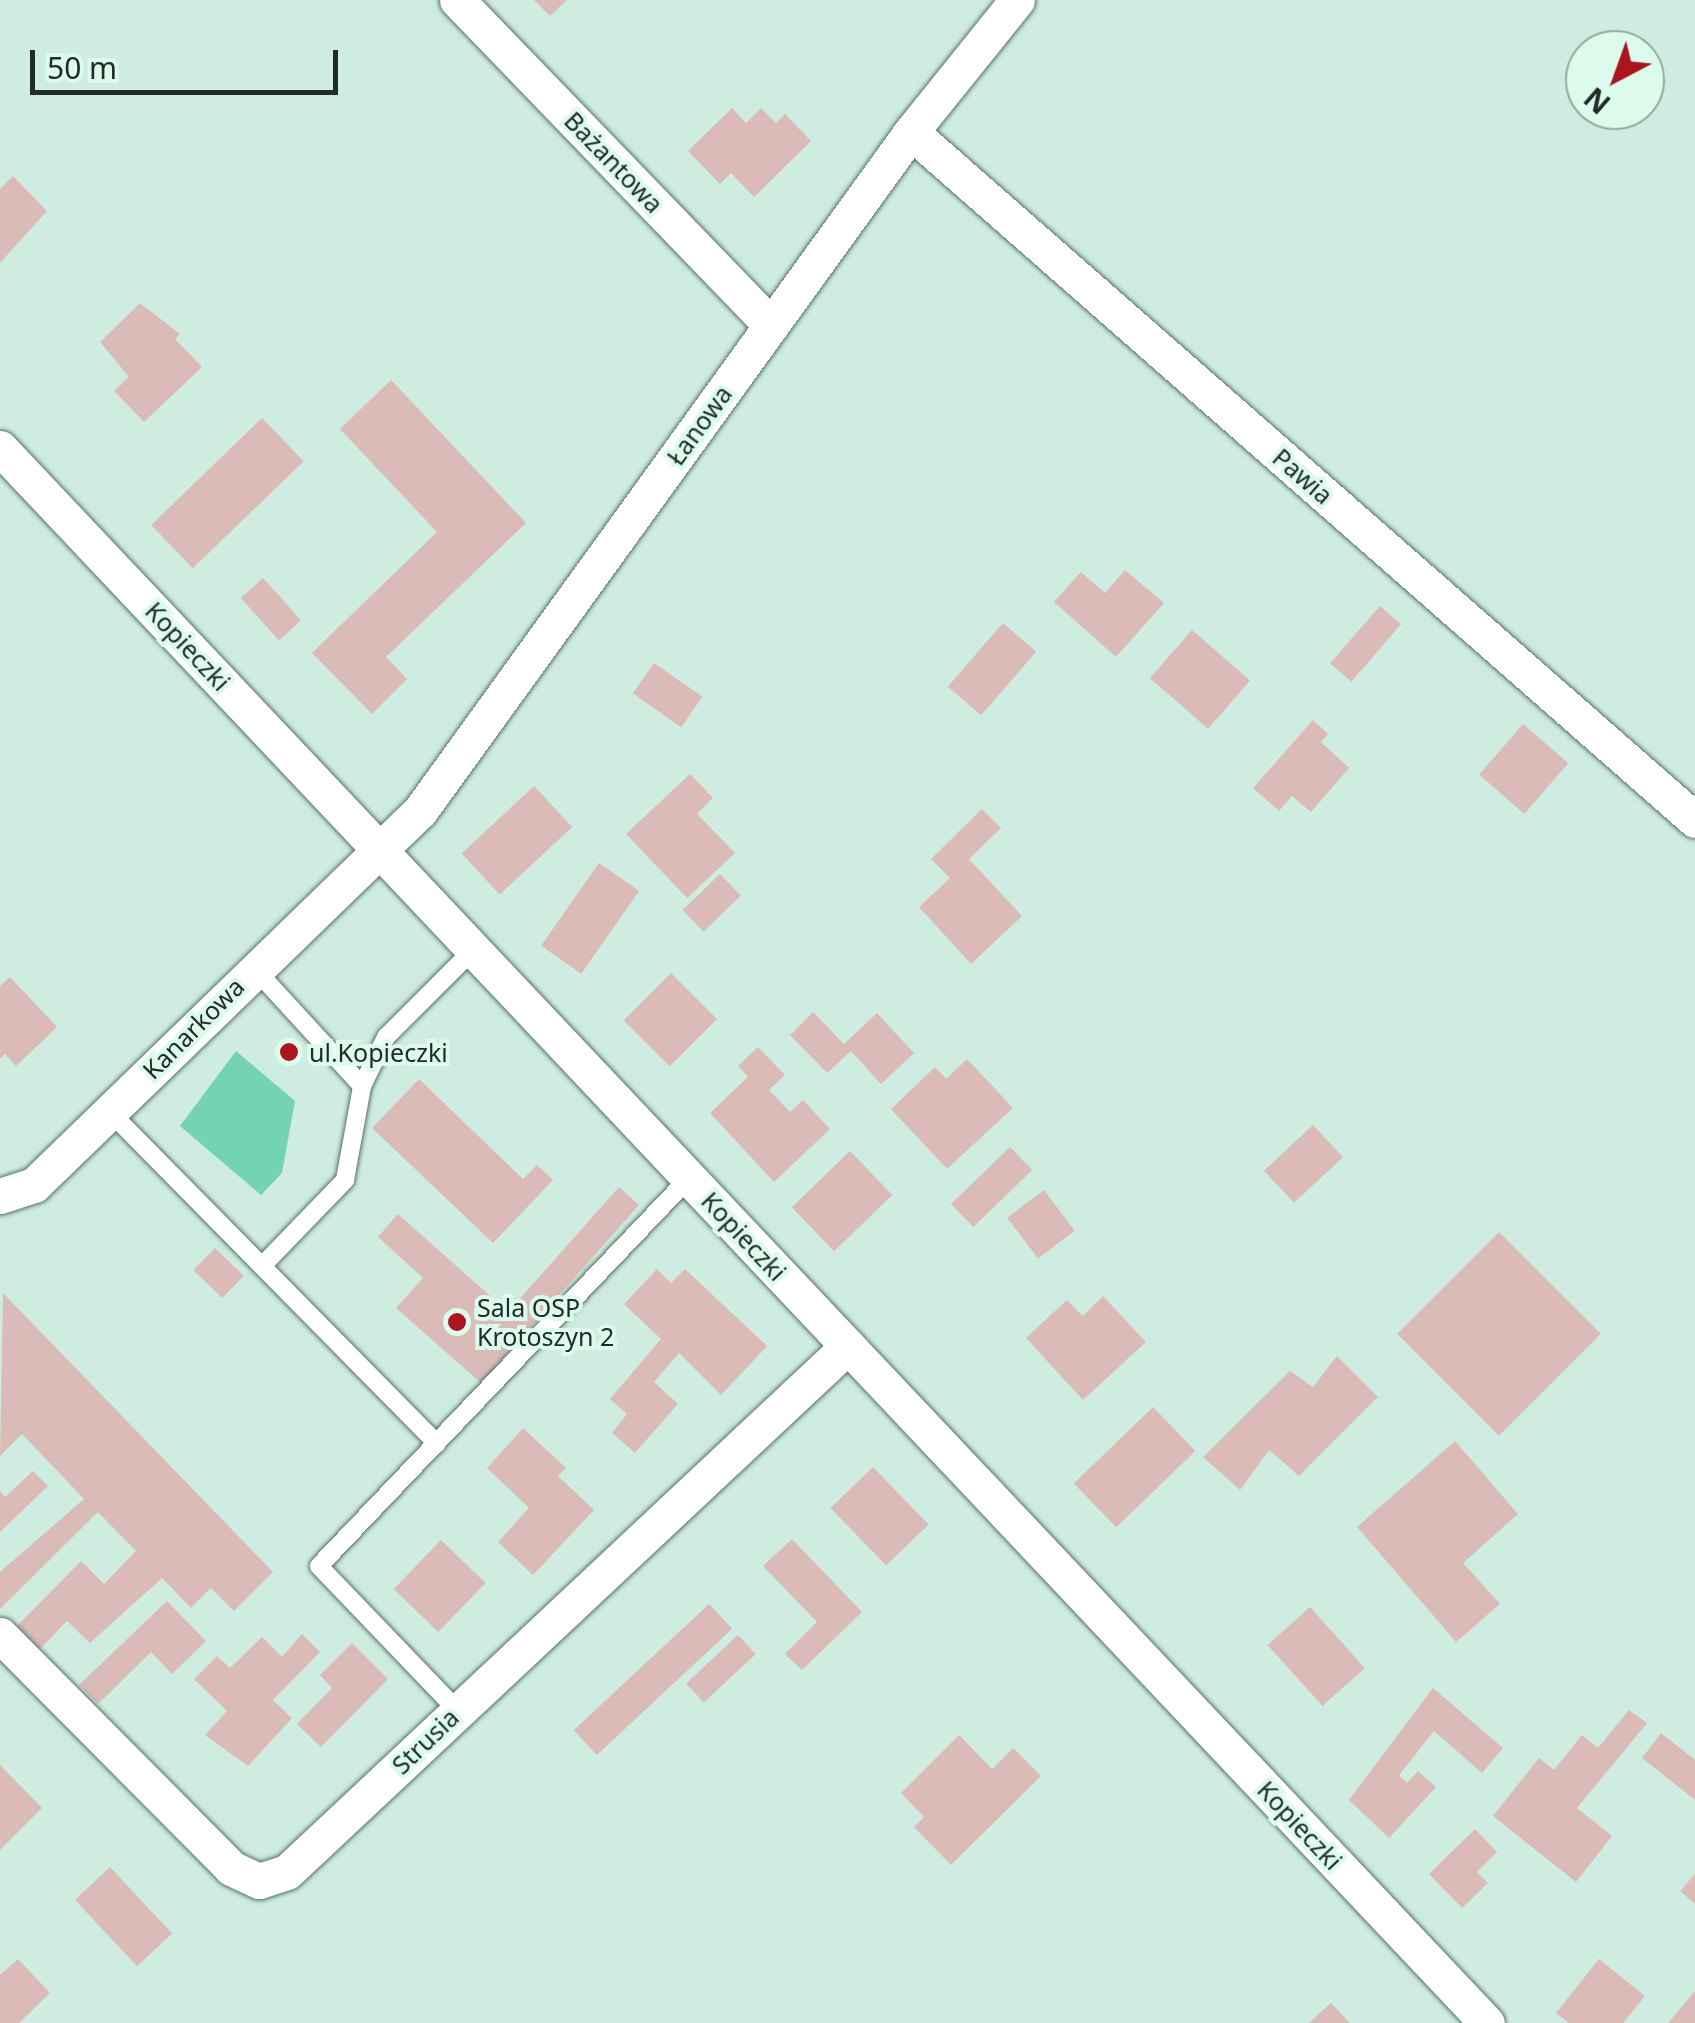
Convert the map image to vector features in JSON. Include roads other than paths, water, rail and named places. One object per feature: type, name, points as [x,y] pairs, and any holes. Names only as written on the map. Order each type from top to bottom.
[{"type":"street","name":"Bażantowa","points":[[457,0],[772,325]]},
{"type":"street","name":"Łanowa","points":[[382,851],[420,811],[911,132],[1017,0]]},
{"type":"street","name":"Pawia","points":[[911,132],[1695,820]]},
{"type":"street","name":"Kopieczki","points":[[0,448],[1487,2023]]},
{"type":"street","name":"Kanarkowa","points":[[0,1196],[34,1185],[253,968],[382,851]]},
{"type":"street","name":"Strusia","points":[[0,1635],[231,1868],[260,1881],[287,1872],[848,1346]]},
{"type":"lane","points":[[262,1266],[345,1180],[362,1086],[386,1037],[474,949]]},
{"type":"lane","points":[[253,968],[362,1086]]},
{"type":"lane","points":[[109,1112],[438,1444]]},
{"type":"lane","points":[[457,1710],[318,1566],[688,1178]]},
{"type":"place","name":"ul.Kopieczki","points":[[289,1052]]},
{"type":"place","name":"Sala OSP Krotoszyn 2","points":[[457,1322]]}]
